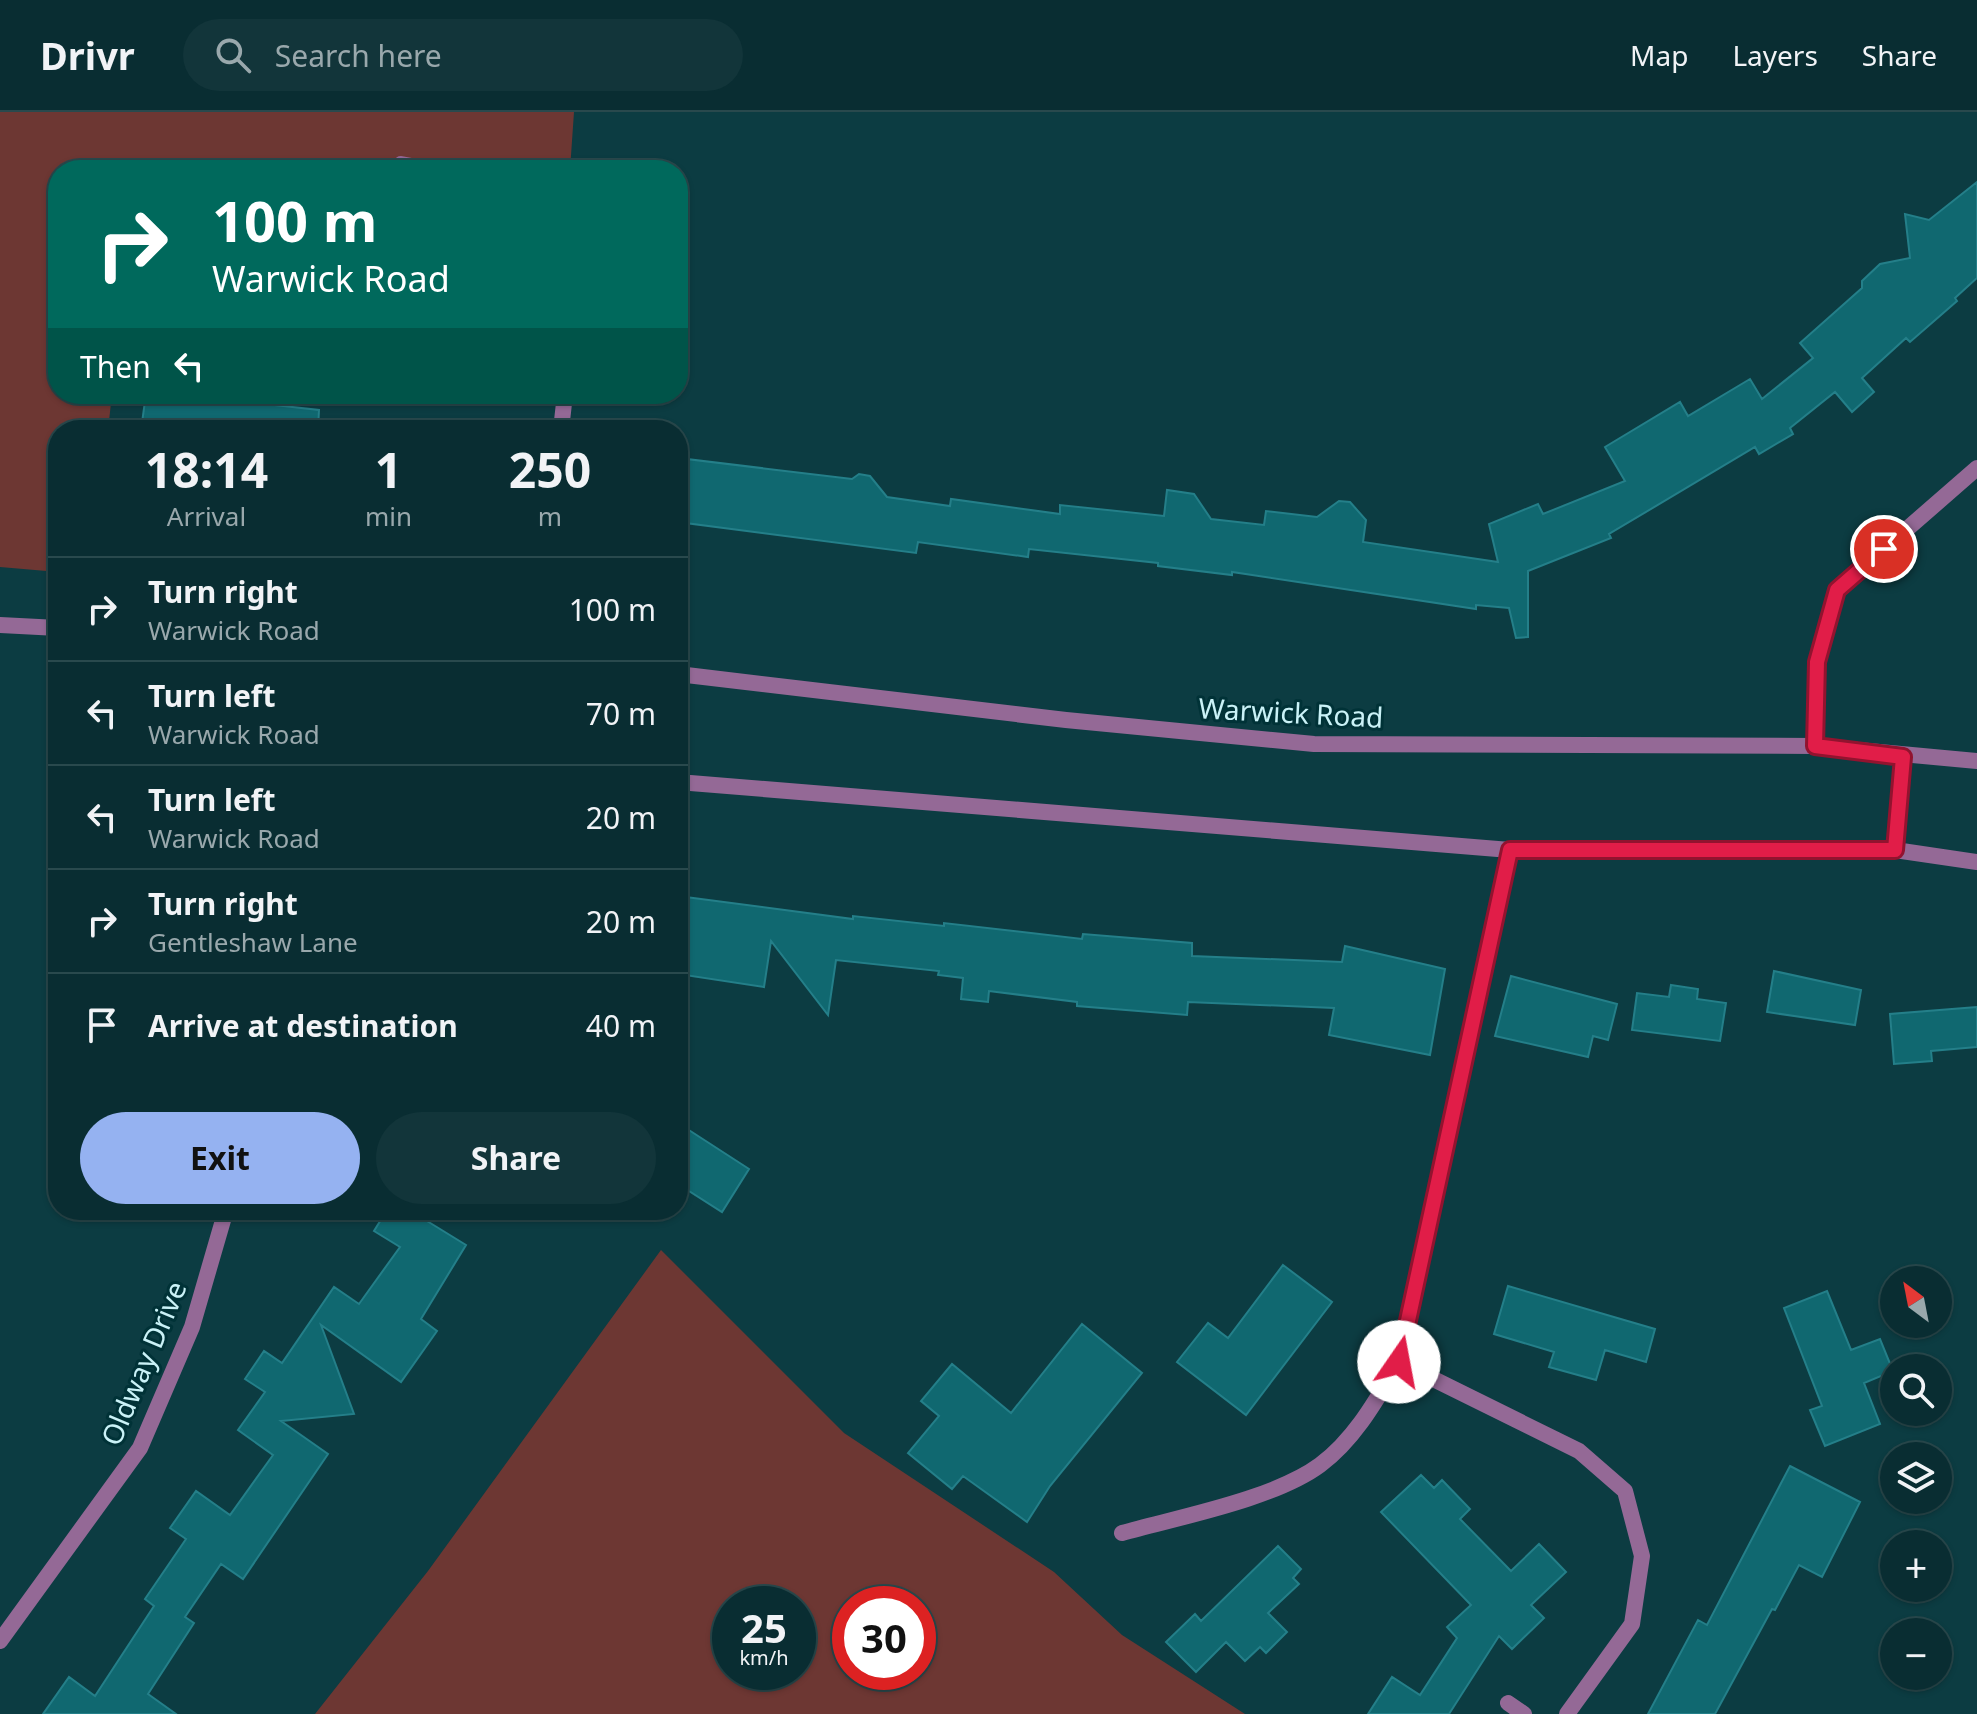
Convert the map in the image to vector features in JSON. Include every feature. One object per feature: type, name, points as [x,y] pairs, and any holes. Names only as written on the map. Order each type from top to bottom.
[{"type":"street","points":[[1815,746],[1817,662],[1837,590],[1977,468]]},
{"type":"street","points":[[0,625],[48,627]]},
{"type":"street","name":"Warwick Road","points":[[688,675],[1066,720],[1314,744],[1815,746],[1903,757],[1977,761]]},
{"type":"street","points":[[1895,850],[1903,757]]},
{"type":"street","points":[[688,783],[1510,850],[1895,850],[1977,862]]},
{"type":"street","points":[[1122,1533],[1280,1488],[1321,1465],[1365,1419],[1399,1362],[1510,850]]},
{"type":"street","name":"Oldway Drive","points":[[0,1641],[140,1448],[192,1327],[223,1220]]},
{"type":"street","points":[[1399,1362],[1579,1451],[1625,1491],[1642,1556],[1632,1624],[1567,1714]]},
{"type":"street","points":[[1508,1703],[1524,1714]]},
{"type":"shaded area","points":[[0,112],[574,112],[571,160],[48,160],[48,404],[111,404],[109,420],[48,420],[48,571],[0,567]]},
{"type":"shaded area","points":[[661,1250],[844,1433],[1054,1572],[1122,1635],[1245,1714],[315,1714],[428,1571]]},
{"type":"building","points":[[1977,182],[1977,278],[1955,298],[1957,301],[1910,342],[1906,338],[1862,378],[1874,392],[1852,412],[1835,392],[1790,428],[1793,434],[1759,454],[1755,447],[1609,534],[1611,538],[1528,571],[1528,637],[1516,638],[1509,608],[1476,605],[1476,609],[1232,572],[1232,575],[1158,566],[1158,563],[1029,549],[1028,557],[918,542],[916,553],[688,523],[688,459],[852,479],[859,474],[870,476],[887,497],[950,506],[951,499],[1060,514],[1060,505],[1164,516],[1167,490],[1194,494],[1211,519],[1264,525],[1266,511],[1317,517],[1339,501],[1350,502],[1366,520],[1363,542],[1498,562],[1489,524],[1538,504],[1543,514],[1625,481],[1605,447],[1680,402],[1688,416],[1750,379],[1762,399],[1813,358],[1800,343],[1862,288],[1862,281],[1880,264],[1910,258],[1905,214],[1929,220]]},
{"type":"building","points":[[145,404],[265,404],[319,410],[318,420],[142,420]]},
{"type":"building","points":[[688,897],[853,919],[853,916],[944,926],[944,923],[1082,939],[1083,934],[1192,943],[1192,956],[1342,962],[1345,946],[1445,969],[1430,1055],[1329,1035],[1334,1008],[1188,1002],[1187,1015],[1077,1006],[1077,1002],[989,991],[988,1002],[961,999],[963,978],[938,975],[939,971],[836,960],[828,1015],[771,941],[764,987],[688,976]]},
{"type":"building","points":[[1774,971],[1861,990],[1855,1025],[1767,1012]]},
{"type":"building","points":[[1511,976],[1617,1004],[1608,1040],[1593,1036],[1588,1057],[1495,1036]]},
{"type":"building","points":[[1671,985],[1698,989],[1697,999],[1726,1003],[1720,1041],[1632,1030],[1637,993],[1669,997]]},
{"type":"building","points":[[1977,1007],[1977,1047],[1931,1051],[1932,1061],[1894,1064],[1890,1014]]},
{"type":"building","points":[[688,1129],[749,1169],[722,1212],[688,1190]]},
{"type":"building","points":[[381,1220],[425,1220],[466,1245],[421,1319],[437,1331],[401,1382],[321,1325],[354,1414],[281,1421],[328,1454],[243,1579],[221,1564],[185,1617],[194,1623],[148,1694],[176,1714],[43,1714],[69,1677],[95,1696],[154,1606],[145,1599],[186,1539],[170,1528],[196,1491],[230,1515],[273,1455],[238,1430],[265,1392],[245,1379],[264,1351],[282,1363],[334,1287],[359,1304],[400,1247],[374,1231]]},
{"type":"building","points":[[1283,1265],[1332,1302],[1246,1415],[1177,1362],[1208,1323],[1228,1338]]},
{"type":"building","points":[[1508,1286],[1655,1329],[1646,1362],[1605,1350],[1596,1380],[1549,1367],[1554,1352],[1494,1334]]},
{"type":"building","points":[[1827,1291],[1851,1350],[1880,1339],[1886,1354],[1880,1354],[1880,1376],[1864,1383],[1880,1424],[1825,1446],[1810,1410],[1822,1406],[1784,1308]]},
{"type":"building","points":[[1082,1324],[1142,1373],[1050,1486],[1027,1522],[963,1476],[952,1489],[908,1453],[939,1416],[921,1401],[952,1364],[1011,1413]]},
{"type":"building","points":[[1790,1466],[1860,1502],[1822,1577],[1799,1565],[1715,1714],[1648,1714],[1698,1620],[1707,1625]]},
{"type":"building","points":[[1421,1475],[1434,1488],[1442,1480],[1470,1509],[1460,1519],[1511,1571],[1539,1544],[1566,1572],[1531,1605],[1544,1618],[1512,1649],[1499,1636],[1449,1714],[1368,1714],[1392,1677],[1420,1695],[1457,1638],[1447,1627],[1471,1605],[1381,1512]]},
{"type":"building","points":[[1278,1546],[1301,1569],[1293,1578],[1299,1584],[1268,1613],[1287,1632],[1266,1653],[1260,1647],[1245,1661],[1226,1642],[1196,1672],[1166,1642],[1195,1614],[1201,1621]]},
{"type":"route","points":[[1399,1362],[1510,850],[1895,850],[1903,757],[1815,746],[1817,662],[1837,590],[1884,549]]}]
